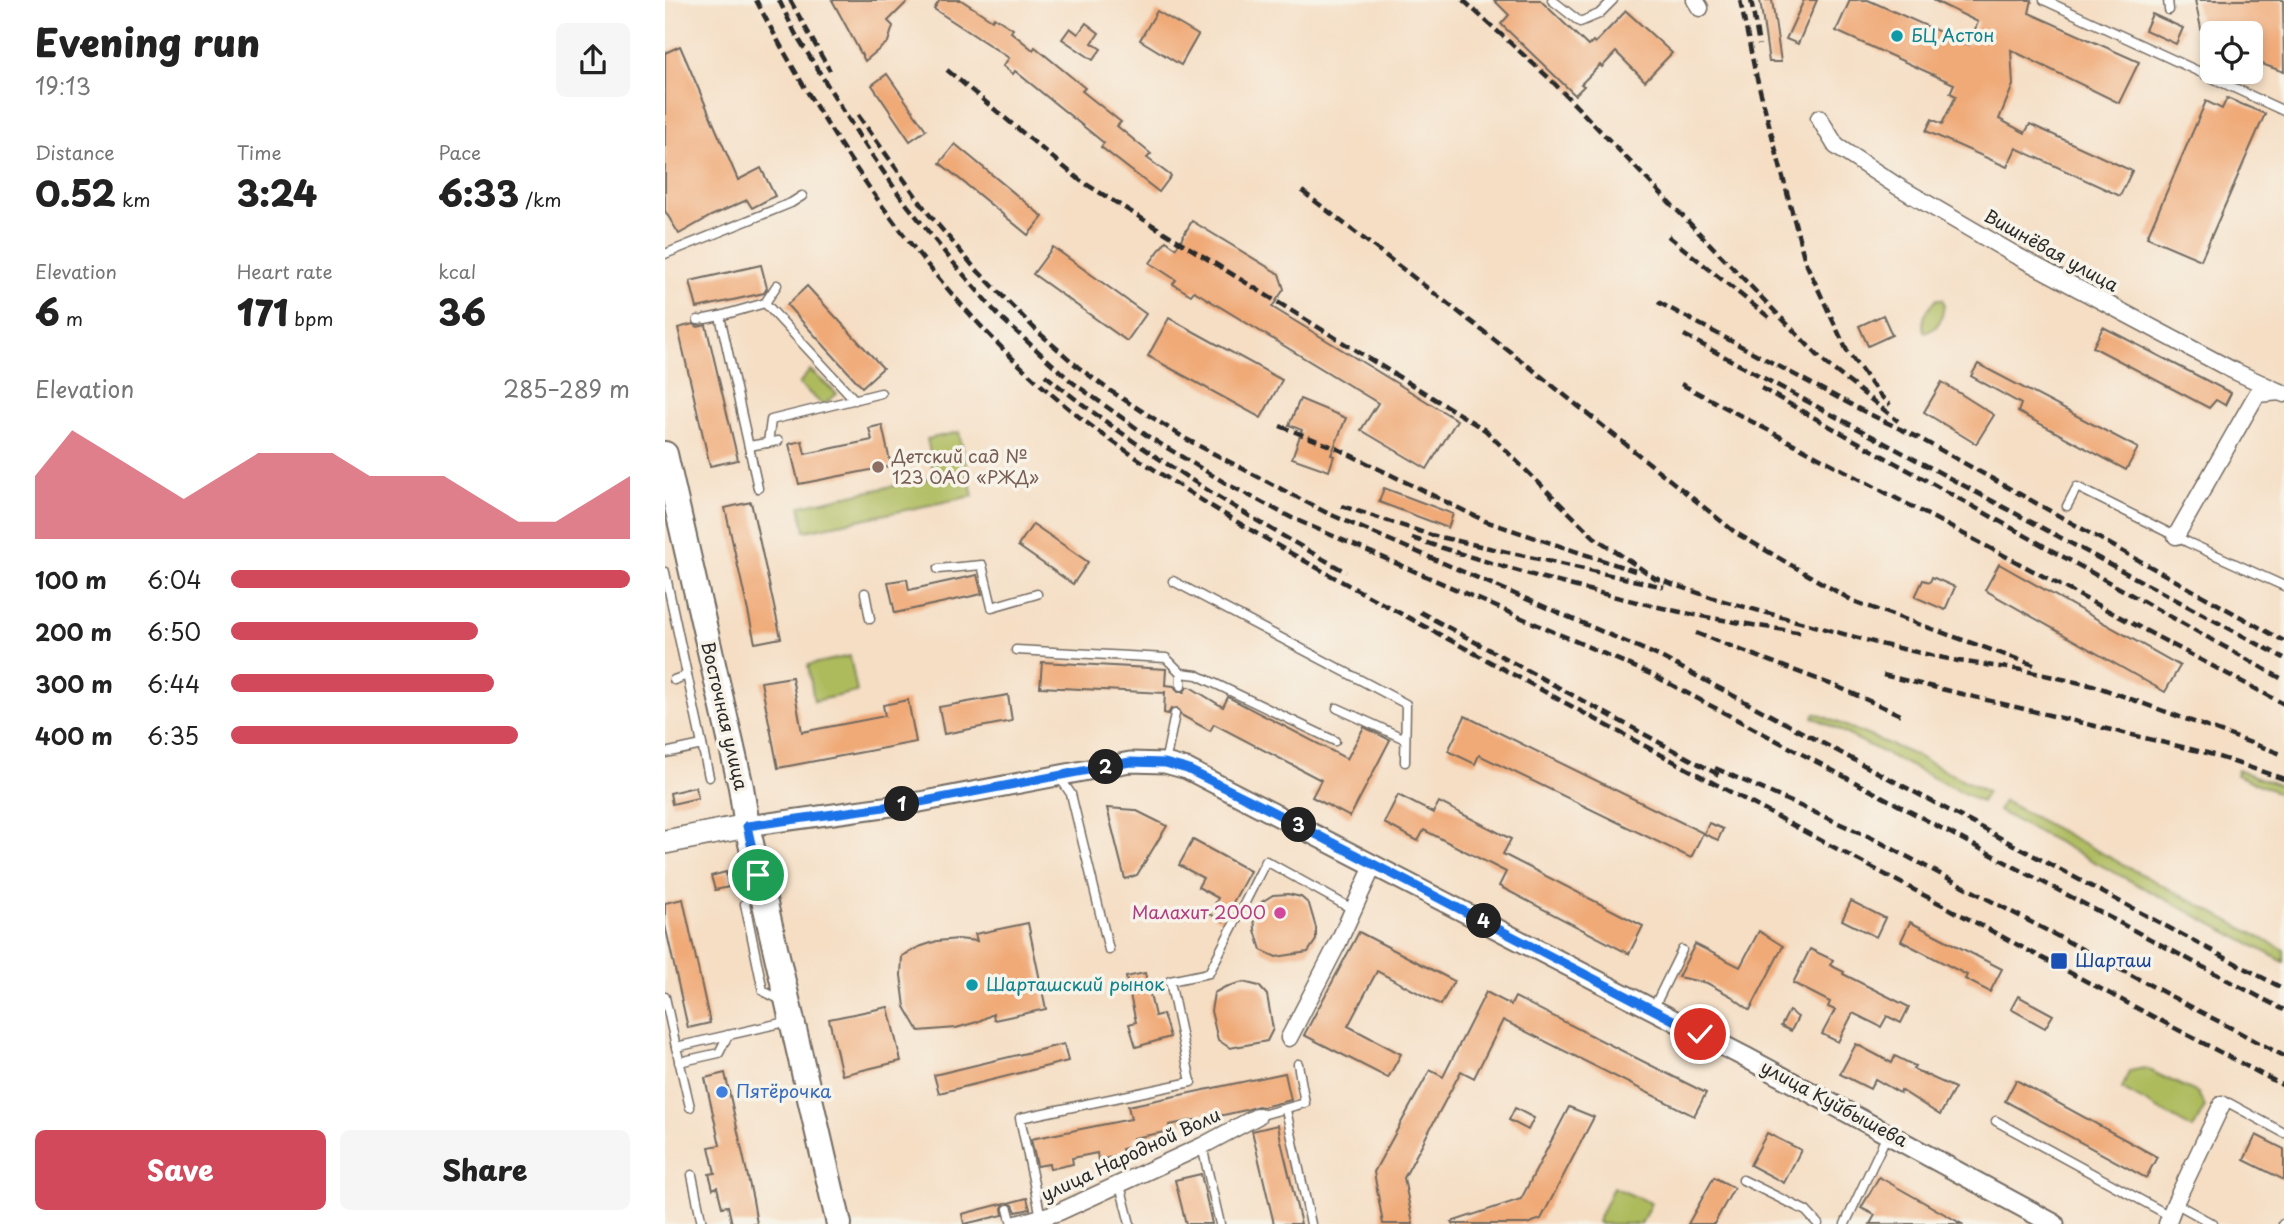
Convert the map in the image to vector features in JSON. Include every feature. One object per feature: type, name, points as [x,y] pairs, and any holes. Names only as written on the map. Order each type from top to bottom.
[{"type":"main road","name":"Восточная улица","points":[[665,454],[839,1224]]},
{"type":"main road","name":"улица Куйбышева","points":[[665,842],[747,826]]},
{"type":"street","name":"Вишнёвая улица","points":[[1819,118],[1836,146],[1898,187],[2017,256],[2230,369],[2283,391]]},
{"type":"street","points":[[2176,536],[2257,394],[2283,391]]},
{"type":"street","name":"улица Куйбышева","points":[[747,826],[920,802],[1130,762],[1165,763],[1201,776],[1374,864],[1888,1133],[2055,1224]]},
{"type":"street","points":[[1289,1038],[1374,864]]},
{"type":"street","points":[[2171,1214],[2222,1104]]},
{"type":"street","name":"улица Народной Воли","points":[[1014,1224],[1041,1217],[1061,1218],[1258,1116]]},
{"type":"lane","points":[[1552,0],[1580,22],[1599,14],[1613,0]]},
{"type":"lane","points":[[2044,0],[2284,111]]},
{"type":"lane","points":[[2168,0],[2169,10]]},
{"type":"lane","points":[[665,254],[791,203],[802,196]]},
{"type":"lane","points":[[701,319],[765,303],[777,285]]},
{"type":"lane","points":[[765,303],[855,400]]},
{"type":"lane","points":[[720,316],[758,488]]},
{"type":"lane","points":[[768,443],[771,420],[881,393]]},
{"type":"lane","points":[[749,446],[778,441]]},
{"type":"lane","points":[[2067,506],[2077,487],[2284,586]]},
{"type":"lane","points":[[938,569],[982,565],[992,607],[1037,594]]},
{"type":"lane","points":[[665,572],[709,776]]},
{"type":"lane","points":[[1173,581],[1406,704],[1405,762]]},
{"type":"lane","points":[[865,593],[870,619]]},
{"type":"lane","points":[[1016,650],[1166,658],[1181,673],[1197,675],[1335,741]]},
{"type":"lane","points":[[1181,673],[1181,686]]},
{"type":"lane","points":[[674,680],[687,675]]},
{"type":"lane","points":[[1337,708],[1405,739]]},
{"type":"lane","points":[[1165,763],[1175,714]]},
{"type":"lane","points":[[665,753],[702,745]]},
{"type":"lane","points":[[1058,776],[1071,794],[1109,950]]},
{"type":"lane","points":[[1041,1217],[1020,1118],[1191,1082],[1170,981],[1209,973],[1266,861],[1353,910]]},
{"type":"lane","points":[[1653,1009],[1682,950]]},
{"type":"lane","points":[[665,997],[690,1107]]},
{"type":"lane","points":[[676,1047],[728,1035],[790,1012]]},
{"type":"lane","points":[[680,1062],[719,1053],[728,1035]]},
{"type":"lane","points":[[1258,1116],[1305,1103],[1298,1064]]},
{"type":"lane","points":[[2222,1104],[2229,1103],[2284,1133]]},
{"type":"lane","points":[[1286,1110],[1311,1224]]},
{"type":"lane","points":[[1996,1121],[2171,1214],[2213,1224]]},
{"type":"lane","points":[[1845,1224],[1888,1133]]},
{"type":"lane","points":[[1202,1146],[1220,1224]]},
{"type":"lane","points":[[692,1175],[702,1224]]},
{"type":"lane","points":[[1743,1180],[1806,1211],[1818,1224]]},
{"type":"lane","points":[[1121,1185],[1130,1224]]},
{"type":"lane","points":[[1007,1209],[1014,1224]]},
{"type":"green space","points":[[1937,299],[1942,299],[1944,303],[1942,317],[1935,327],[1924,331],[1926,314]]},
{"type":"green space","points":[[810,370],[837,394],[823,405],[799,384]]},
{"type":"green space","points":[[959,432],[973,496],[805,531],[800,506],[935,477],[927,439]]},
{"type":"green space","points":[[850,656],[857,692],[814,701],[808,665]]},
{"type":"green space","points":[[1815,713],[1910,753],[1987,792],[1981,802],[1813,717]]},
{"type":"green space","points":[[2238,770],[2284,787],[2284,795],[2236,775]]},
{"type":"green space","points":[[2004,801],[2284,950],[2284,962],[1998,811]]},
{"type":"green space","points":[[2144,1068],[2198,1093],[2205,1107],[2193,1129],[2122,1089],[2129,1071]]},
{"type":"green space","points":[[1613,1187],[1651,1203],[1641,1224],[1597,1222]]},
{"type":"building","points":[[832,0],[909,0],[888,21],[893,26],[888,42],[865,61]]},
{"type":"building","points":[[940,0],[961,0],[992,20],[994,17],[1013,29],[1011,32],[1033,50],[1035,47],[1085,88],[1082,91],[1121,122],[1117,126],[1151,154],[1147,158],[1171,176],[1159,192],[1101,147],[1104,143],[1015,71],[1013,74],[1003,66],[1009,58],[934,9]]},
{"type":"building","points":[[1494,0],[1540,0],[1588,46],[1593,41],[1595,43],[1626,11],[1672,53],[1645,81],[1616,52],[1581,84],[1584,86],[1575,95],[1501,24],[1509,15]]},
{"type":"building","points":[[1760,0],[1772,0],[1781,62],[1769,62]]},
{"type":"building","points":[[1804,0],[1817,0],[1798,44],[1786,39]]},
{"type":"building","points":[[1850,0],[1868,0],[1969,45],[1978,22],[1933,0],[2032,0],[2029,13],[2139,62],[2119,103],[2011,50],[2013,85],[1999,119],[2025,133],[2030,124],[2132,171],[2120,196],[2016,148],[2007,167],[1926,131],[1932,119],[1942,124],[1956,96],[1950,93],[1954,84],[1836,31]]},
{"type":"building","points":[[2195,0],[2283,0],[2284,72],[2263,64],[2263,21],[2200,21],[2200,24]]},
{"type":"building","points":[[1157,11],[1198,35],[1181,65],[1140,40]]},
{"type":"building","points":[[2152,14],[2183,28],[2176,44],[2145,30]]},
{"type":"building","points":[[1086,23],[1099,33],[1092,43],[1101,49],[1093,60],[1062,39],[1070,28],[1078,34]]},
{"type":"building","points":[[680,46],[738,180],[761,168],[775,196],[752,208],[747,200],[679,234],[665,211],[665,53]]},
{"type":"building","points":[[887,74],[926,130],[910,141],[872,85]]},
{"type":"building","points":[[2227,98],[2265,114],[2201,260],[2147,237],[2206,101],[2222,109]]},
{"type":"building","points":[[955,144],[1043,217],[1028,235],[940,163]]},
{"type":"building","points":[[1192,221],[1279,274],[1284,289],[1272,307],[1457,420],[1427,469],[1361,430],[1378,403],[1194,291],[1191,295],[1173,284],[1176,280],[1150,263],[1166,241],[1176,248]]},
{"type":"building","points":[[1053,247],[1146,314],[1127,341],[1033,274]]},
{"type":"building","points":[[761,265],[767,288],[764,293],[697,308],[690,281]]},
{"type":"building","points":[[807,286],[883,368],[862,387],[787,305]]},
{"type":"building","points":[[1883,315],[1892,335],[1868,346],[1859,326]]},
{"type":"building","points":[[1169,318],[1282,380],[1261,418],[1148,356]]},
{"type":"building","points":[[693,324],[698,327],[706,325],[738,460],[710,466],[678,328]]},
{"type":"building","points":[[2103,327],[2231,393],[2225,405],[2216,400],[2209,408],[2093,347]]},
{"type":"building","points":[[1978,364],[2138,448],[2126,470],[2018,412],[2021,404],[1971,376]]},
{"type":"building","points":[[1942,382],[1994,415],[1976,444],[1924,412]]},
{"type":"building","points":[[1300,399],[1346,418],[1331,455],[1334,456],[1329,471],[1292,458],[1302,430],[1289,425]]},
{"type":"building","points":[[882,425],[891,466],[799,484],[789,444],[802,441],[805,454],[872,440],[869,428]]},
{"type":"building","points":[[1384,488],[1453,514],[1448,528],[1379,502]]},
{"type":"building","points":[[751,502],[781,638],[755,643],[725,508]]},
{"type":"building","points":[[1033,524],[1088,562],[1073,584],[1018,546]]},
{"type":"building","points":[[1999,564],[2180,666],[2165,692],[1985,590]]},
{"type":"building","points":[[977,575],[982,594],[895,613],[888,582],[907,579],[909,590]]},
{"type":"building","points":[[1932,577],[1955,587],[1945,610],[1915,597],[1923,580],[1930,582]]},
{"type":"building","points":[[1042,662],[1166,669],[1165,685],[1174,686],[1178,692],[1184,692],[1190,687],[1223,707],[1228,697],[1347,759],[1364,727],[1390,740],[1350,817],[1312,797],[1321,780],[1214,724],[1210,731],[1181,715],[1177,708],[1171,709],[1168,714],[1164,713],[1165,693],[1040,687]]},
{"type":"building","points":[[792,677],[802,732],[885,716],[883,705],[908,700],[916,742],[778,768],[761,682]]},
{"type":"building","points":[[1008,695],[1012,721],[944,734],[939,707]]},
{"type":"building","points":[[1465,716],[1703,833],[1691,858],[1479,755],[1475,764],[1448,751]]},
{"type":"building","points":[[695,787],[698,798],[672,804],[670,793]]},
{"type":"building","points":[[1398,795],[1433,813],[1439,802],[1511,839],[1503,854],[1643,926],[1629,954],[1499,886],[1506,872],[1424,830],[1418,841],[1384,823]]},
{"type":"building","points":[[1107,808],[1135,810],[1167,826],[1137,875],[1125,879]]},
{"type":"building","points":[[1709,823],[1723,829],[1718,840],[1704,834]]},
{"type":"building","points":[[1193,840],[1250,871],[1223,921],[1210,914],[1218,898],[1198,887],[1203,878],[1179,865]]},
{"type":"building","points":[[726,872],[729,887],[715,890],[711,876]]},
{"type":"building","points":[[1273,895],[1301,897],[1309,904],[1316,928],[1316,940],[1308,952],[1276,957],[1261,950],[1255,930],[1254,913],[1260,903]]},
{"type":"building","points":[[683,899],[710,1023],[688,1028],[665,925],[665,903]]},
{"type":"building","points":[[1851,901],[1885,918],[1876,937],[1842,920]]},
{"type":"building","points":[[1910,922],[2002,969],[1990,992],[1965,979],[1967,975],[1901,941]]},
{"type":"building","name":"Шарташский рынок","points":[[1028,923],[1046,1009],[994,1020],[993,1014],[956,1028],[919,1031],[905,1007],[901,975],[902,956],[937,941],[977,941],[975,934]]},
{"type":"building","points":[[1759,931],[1783,946],[1750,1010],[1707,983],[1678,977],[1695,944],[1740,967]]},
{"type":"building","points":[[1359,932],[1454,981],[1441,1005],[1377,971],[1348,1026],[1401,1054],[1388,1078],[1304,1035]]},
{"type":"building","points":[[1810,949],[1833,960],[1830,965],[1844,972],[1843,974],[1909,1007],[1901,1023],[1887,1016],[1881,1027],[1853,1013],[1838,1042],[1822,1034],[1835,1010],[1828,1007],[1830,1002],[1793,983]]},
{"type":"building","points":[[1145,973],[1155,1016],[1163,1014],[1170,1037],[1136,1047],[1129,1024],[1136,1022],[1126,977]]},
{"type":"building","points":[[1243,982],[1259,986],[1267,995],[1273,1029],[1267,1041],[1230,1048],[1218,1040],[1211,1011],[1214,993]]},
{"type":"building","points":[[1486,992],[1511,1005],[1515,997],[1706,1093],[1694,1116],[1503,1020],[1474,1078],[1461,1071],[1404,1178],[1413,1224],[1383,1224],[1374,1172],[1430,1070],[1443,1077]]},
{"type":"building","name":"Шарташ","points":[[2018,996],[2053,1015],[2045,1028],[2011,1009]]},
{"type":"building","points":[[888,1007],[901,1061],[842,1075],[829,1019]]},
{"type":"building","points":[[1789,1011],[1798,1017],[1791,1031],[1781,1026]]},
{"type":"building","points":[[1064,1044],[1068,1061],[939,1093],[934,1075]]},
{"type":"building","points":[[1856,1044],[1892,1063],[1895,1056],[1915,1066],[1913,1069],[1955,1088],[1940,1115],[1901,1090],[1900,1093],[1875,1079],[1870,1089],[1840,1074]]},
{"type":"building","points":[[725,1073],[757,1224],[732,1224],[728,1206],[722,1207],[717,1187],[713,1189],[709,1174],[715,1173],[709,1147],[720,1145],[705,1078]]},
{"type":"building","points":[[1285,1073],[1291,1100],[1219,1116],[1220,1122],[1196,1127],[1195,1120],[1169,1125],[1171,1131],[1133,1138],[1134,1146],[1122,1149],[1123,1155],[1098,1160],[1097,1153],[1072,1158],[1073,1164],[1050,1169],[1049,1164],[1037,1166],[1031,1139],[1131,1119],[1128,1106]]},
{"type":"building","points":[[2016,1080],[2157,1157],[2146,1178],[2005,1101]]},
{"type":"building","points":[[1569,1107],[1594,1117],[1541,1219],[1527,1224],[1452,1224],[1451,1222],[1521,1199]]},
{"type":"building","points":[[1515,1108],[1534,1118],[1528,1130],[1509,1120]]},
{"type":"building","points":[[1278,1125],[1301,1224],[1274,1224],[1252,1131]]},
{"type":"building","points":[[1767,1133],[1801,1150],[1784,1183],[1750,1165]]},
{"type":"building","points":[[2256,1135],[2284,1149],[2284,1180],[2244,1160]]},
{"type":"building","points":[[1201,1174],[1212,1224],[1186,1224],[1175,1180]]},
{"type":"building","points":[[1714,1177],[1734,1188],[1714,1224],[1688,1224]]},
{"type":"building","points":[[1879,1177],[1962,1224],[1870,1224],[1875,1215],[1861,1208]]},
{"type":"building","points":[[1027,1198],[1030,1209],[1016,1212],[1013,1205],[1008,1203]]},
{"type":"building","points":[[1005,1203],[1002,1208],[1003,1215],[964,1224],[962,1214]]},
{"type":"railway","points":[[756,0],[814,104],[881,205],[918,253],[997,343],[1053,396],[1110,440],[1240,524],[1328,574],[2284,1086]]},
{"type":"railway","points":[[779,0],[795,33],[861,139],[900,196],[946,254],[998,315],[1072,382],[1149,437],[1227,484],[1292,518],[1653,675],[2284,1010]]},
{"type":"railway","points":[[790,0],[830,71]]},
{"type":"railway","points":[[1463,0],[1549,78],[1825,363],[1898,421]]},
{"type":"railway","points":[[1740,0],[1755,71],[1805,261],[1847,351],[1890,405]]},
{"type":"railway","points":[[1751,0],[1759,45]]},
{"type":"railway","points":[[947,70],[1081,181],[1485,430],[1594,537],[1655,578],[1716,599],[1884,645],[2094,686]]},
{"type":"railway","points":[[858,115],[928,213],[973,266],[1037,331],[1109,390],[1186,439],[1327,513],[1661,657],[2284,989]]},
{"type":"railway","points":[[1302,191],[1527,365],[1736,533],[1853,601],[2034,665]]},
{"type":"railway","points":[[1668,236],[1771,319]]},
{"type":"railway","points":[[1658,302],[1919,438],[2284,641]]},
{"type":"railway","points":[[1684,335],[2284,658]]},
{"type":"railway","points":[[1045,375],[1117,430],[1191,480],[1346,572]]},
{"type":"railway","points":[[1681,384],[2284,704]]},
{"type":"railway","points":[[1761,388],[2284,680]]},
{"type":"railway","points":[[1280,426],[1338,449],[1485,521],[1635,571]]},
{"type":"railway","points":[[1342,506],[1431,535],[1664,587]]},
{"type":"railway","points":[[1412,538],[1510,569],[1609,595],[1692,614],[1803,633]]},
{"type":"railway","points":[[1420,612],[1721,776]]},
{"type":"railway","points":[[1696,633],[1838,687],[1903,716]]},
{"type":"railway","points":[[1883,675],[2207,753],[2284,779]]},
{"type":"railway","points":[[2087,683],[2284,755]]},
{"type":"railway","points":[[1715,768],[1874,839],[2284,1056]]},
{"type":"place","name":"БЦ Астон","points":[[1897,36]]},
{"type":"place","name":"Детский сад № 123 ОАО «РЖД»","points":[[878,467]]},
{"type":"place","name":"Малахит 2000","points":[[1280,913]]},
{"type":"place","name":"Шарташ","points":[[2059,961]]},
{"type":"place","name":"Шарташский рынок","points":[[972,985]]},
{"type":"place","name":"Пятёрочка","points":[[722,1092]]},
{"type":"route","points":[[758,875],[747,826],[920,802],[1130,762],[1165,763],[1187,769],[1256,803],[1700,1034]]}]
